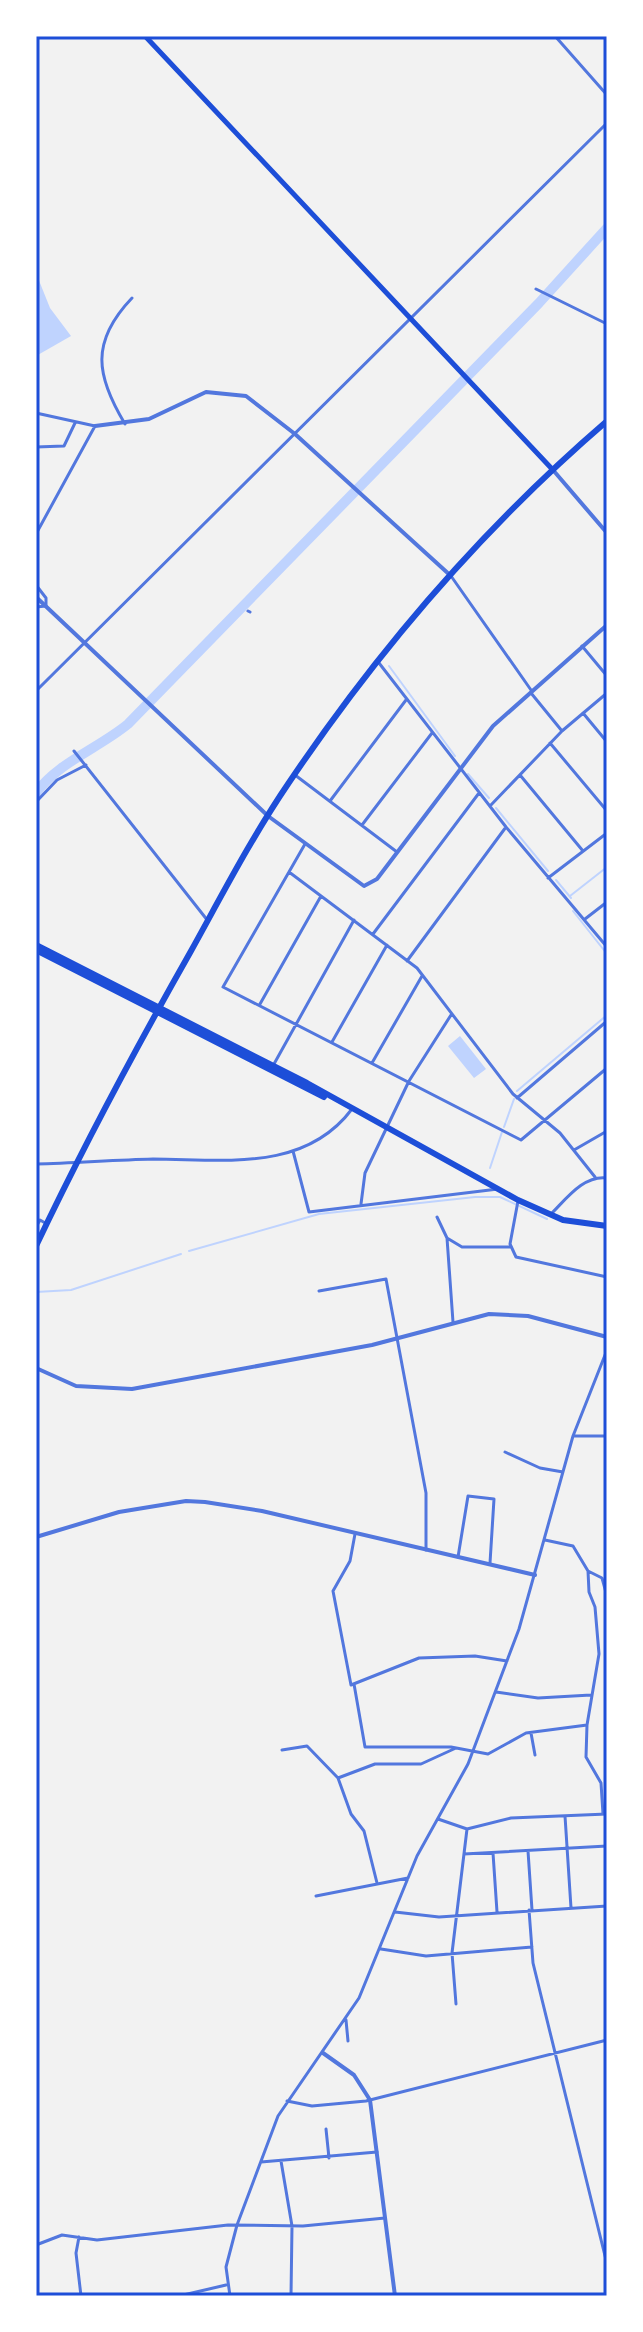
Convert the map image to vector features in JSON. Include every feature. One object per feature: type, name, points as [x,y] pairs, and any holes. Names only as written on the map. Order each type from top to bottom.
[{"type":"highway","points":[[36,1246],[76,1162],[157,1009],[268,816],[295,775],[379,662],[451,576],[553,470],[607,421]]},
{"type":"highway","points":[[36,948],[387,1127],[501,1189],[517,1202],[549,1215],[607,1226]]},
{"type":"main road","points":[[145,36],[553,470]]},
{"type":"street","points":[[555,36],[607,95]]},
{"type":"street","points":[[36,691],[607,123]]},
{"type":"street","points":[[536,289],[607,324]]},
{"type":"street","points":[[125,424],[102,377],[101,354],[113,321],[132,298]]},
{"type":"street","points":[[36,413],[95,426],[149,419],[206,392],[254,400],[451,576],[530,691],[562,731]]},
{"type":"street","points":[[36,447],[64,446],[75,423]]},
{"type":"street","points":[[36,534],[95,426]]},
{"type":"street","points":[[553,470],[607,533]]},
{"type":"street","points":[[36,585],[46,598],[46,606]]},
{"type":"street","points":[[36,597],[268,816],[364,886],[377,879],[493,726],[607,625]]},
{"type":"street","points":[[36,607],[46,606]]},
{"type":"street","points":[[582,646],[607,676]]},
{"type":"street","points":[[379,662],[506,827],[607,947]]},
{"type":"street","points":[[490,806],[562,731],[607,693]]},
{"type":"street","points":[[330,801],[406,700]]},
{"type":"street","points":[[583,713],[607,742]]},
{"type":"street","points":[[362,825],[432,733]]},
{"type":"street","points":[[550,743],[607,811]]},
{"type":"street","points":[[74,751],[208,921]]},
{"type":"street","points":[[36,802],[57,780],[86,765]]},
{"type":"street","points":[[295,775],[397,852]]},
{"type":"street","points":[[520,775],[583,851]]},
{"type":"street","points":[[372,934],[479,793]]},
{"type":"street","points":[[407,961],[506,827]]},
{"type":"street","points":[[548,878],[607,833]]},
{"type":"street","points":[[305,844],[223,987],[521,1140],[607,1068]]},
{"type":"street","points":[[289,872],[422,975],[517,1098],[546,1119],[595,1177]]},
{"type":"street","points":[[259,1005],[321,896]]},
{"type":"street","points":[[584,920],[607,902]]},
{"type":"street","points":[[272,1068],[354,920]]},
{"type":"street","points":[[332,1042],[387,945]]},
{"type":"street","points":[[372,1063],[422,975]]},
{"type":"street","points":[[361,1205],[365,1173],[409,1081],[451,1015]]},
{"type":"street","points":[[517,1098],[607,1021]]},
{"type":"street","points":[[36,1164],[247,1161],[293,1151],[321,1138],[352,1109]]},
{"type":"street","points":[[574,1150],[607,1131]]},
{"type":"street","points":[[293,1151],[309,1212],[501,1189]]},
{"type":"street","points":[[549,1215],[578,1187],[595,1177],[607,1178]]},
{"type":"street","points":[[517,1202],[511,1247],[516,1257],[607,1277]]},
{"type":"street","points":[[437,1217],[447,1238],[453,1322]]},
{"type":"street","points":[[36,1227],[40,1220],[47,1224]]},
{"type":"street","points":[[447,1238],[462,1247],[511,1247]]},
{"type":"street","points":[[319,1291],[386,1279],[426,1493],[426,1550]]},
{"type":"street","points":[[36,1368],[76,1386],[116,1391],[396,1339],[489,1314],[521,1315],[607,1337]]},
{"type":"street","points":[[230,2296],[226,2285],[226,2267],[237,2225],[286,2101],[346,2020],[380,1949],[408,1878],[473,1750],[535,1575],[573,1436],[607,1350]]},
{"type":"street","points":[[573,1436],[607,1436]]},
{"type":"street","points":[[505,1452],[540,1468],[563,1472]]},
{"type":"street","points":[[458,1557],[468,1496],[494,1499],[490,1564]]},
{"type":"street","points":[[36,1537],[119,1512],[186,1501],[262,1511],[535,1575]]},
{"type":"street","points":[[355,1534],[350,1561],[333,1591],[351,1685],[419,1658],[475,1656],[507,1661]]},
{"type":"street","points":[[438,1819],[467,1829],[511,1818],[605,1814],[601,1783],[586,1757],[587,1725],[599,1654],[588,1571],[573,1546],[545,1540]]},
{"type":"street","points":[[588,1571],[602,1578],[607,1596]]},
{"type":"street","points":[[354,1684],[365,1747],[458,1748],[494,1752],[516,1738],[531,1733],[587,1725]]},
{"type":"street","points":[[495,1692],[538,1698],[591,1695]]},
{"type":"street","points":[[531,1733],[535,1755]]},
{"type":"street","points":[[282,1750],[307,1746],[338,1778],[351,1814],[364,1831],[377,1883]]},
{"type":"street","points":[[338,1778],[375,1764],[421,1764],[458,1748]]},
{"type":"street","points":[[565,1816],[571,1908]]},
{"type":"street","points":[[456,2004],[452,1953],[467,1829]]},
{"type":"street","points":[[464,1854],[607,1846]]},
{"type":"street","points":[[528,1851],[532,1947],[554,2053],[607,2264]]},
{"type":"street","points":[[493,1853],[497,1912]]},
{"type":"street","points":[[316,1896],[408,1878]]},
{"type":"street","points":[[394,1912],[456,1915],[607,1906]]},
{"type":"street","points":[[380,1949],[415,1955],[532,1947]]},
{"type":"street","points":[[346,2020],[348,2041]]},
{"type":"street","points":[[286,2101],[312,2106],[370,2100],[607,2040]]},
{"type":"street","points":[[323,2053],[354,2075],[370,2100],[395,2296]]},
{"type":"street","points":[[326,2129],[329,2158]]},
{"type":"street","points":[[261,2162],[377,2152]]},
{"type":"street","points":[[281,2161],[292,2226],[291,2296]]},
{"type":"street","points":[[36,2245],[62,2235],[109,2239],[237,2225],[292,2226],[385,2218]]},
{"type":"street","points":[[79,2237],[76,2253],[81,2296]]},
{"type":"street","points":[[179,2296],[226,2285]]},
{"type":"street","points":[[36,2286],[38,2296]]},
{"type":"water","points":[[36,273],[50,308],[71,336],[36,356]]},
{"type":"water","points":[[460,1036],[486,1069],[474,1078],[448,1046]]},
{"type":"waterway","points":[[36,793],[55,773],[128,724],[539,303],[607,228]]},
{"type":"waterway","points":[[389,666],[455,756]]},
{"type":"waterway","points":[[468,774],[489,798]]},
{"type":"waterway","points":[[496,808],[548,871]]},
{"type":"waterway","points":[[570,896],[607,867]]},
{"type":"waterway","points":[[556,880],[571,898]]},
{"type":"waterway","points":[[573,911],[607,954]]},
{"type":"waterway","points":[[517,1091],[607,1015]]},
{"type":"waterway","points":[[504,1127],[514,1099]]},
{"type":"waterway","points":[[490,1168],[502,1132]]},
{"type":"waterway","points":[[189,1251],[319,1214],[475,1197],[500,1197],[547,1219]]},
{"type":"waterway","points":[[36,1292],[71,1290],[181,1254]]}]
